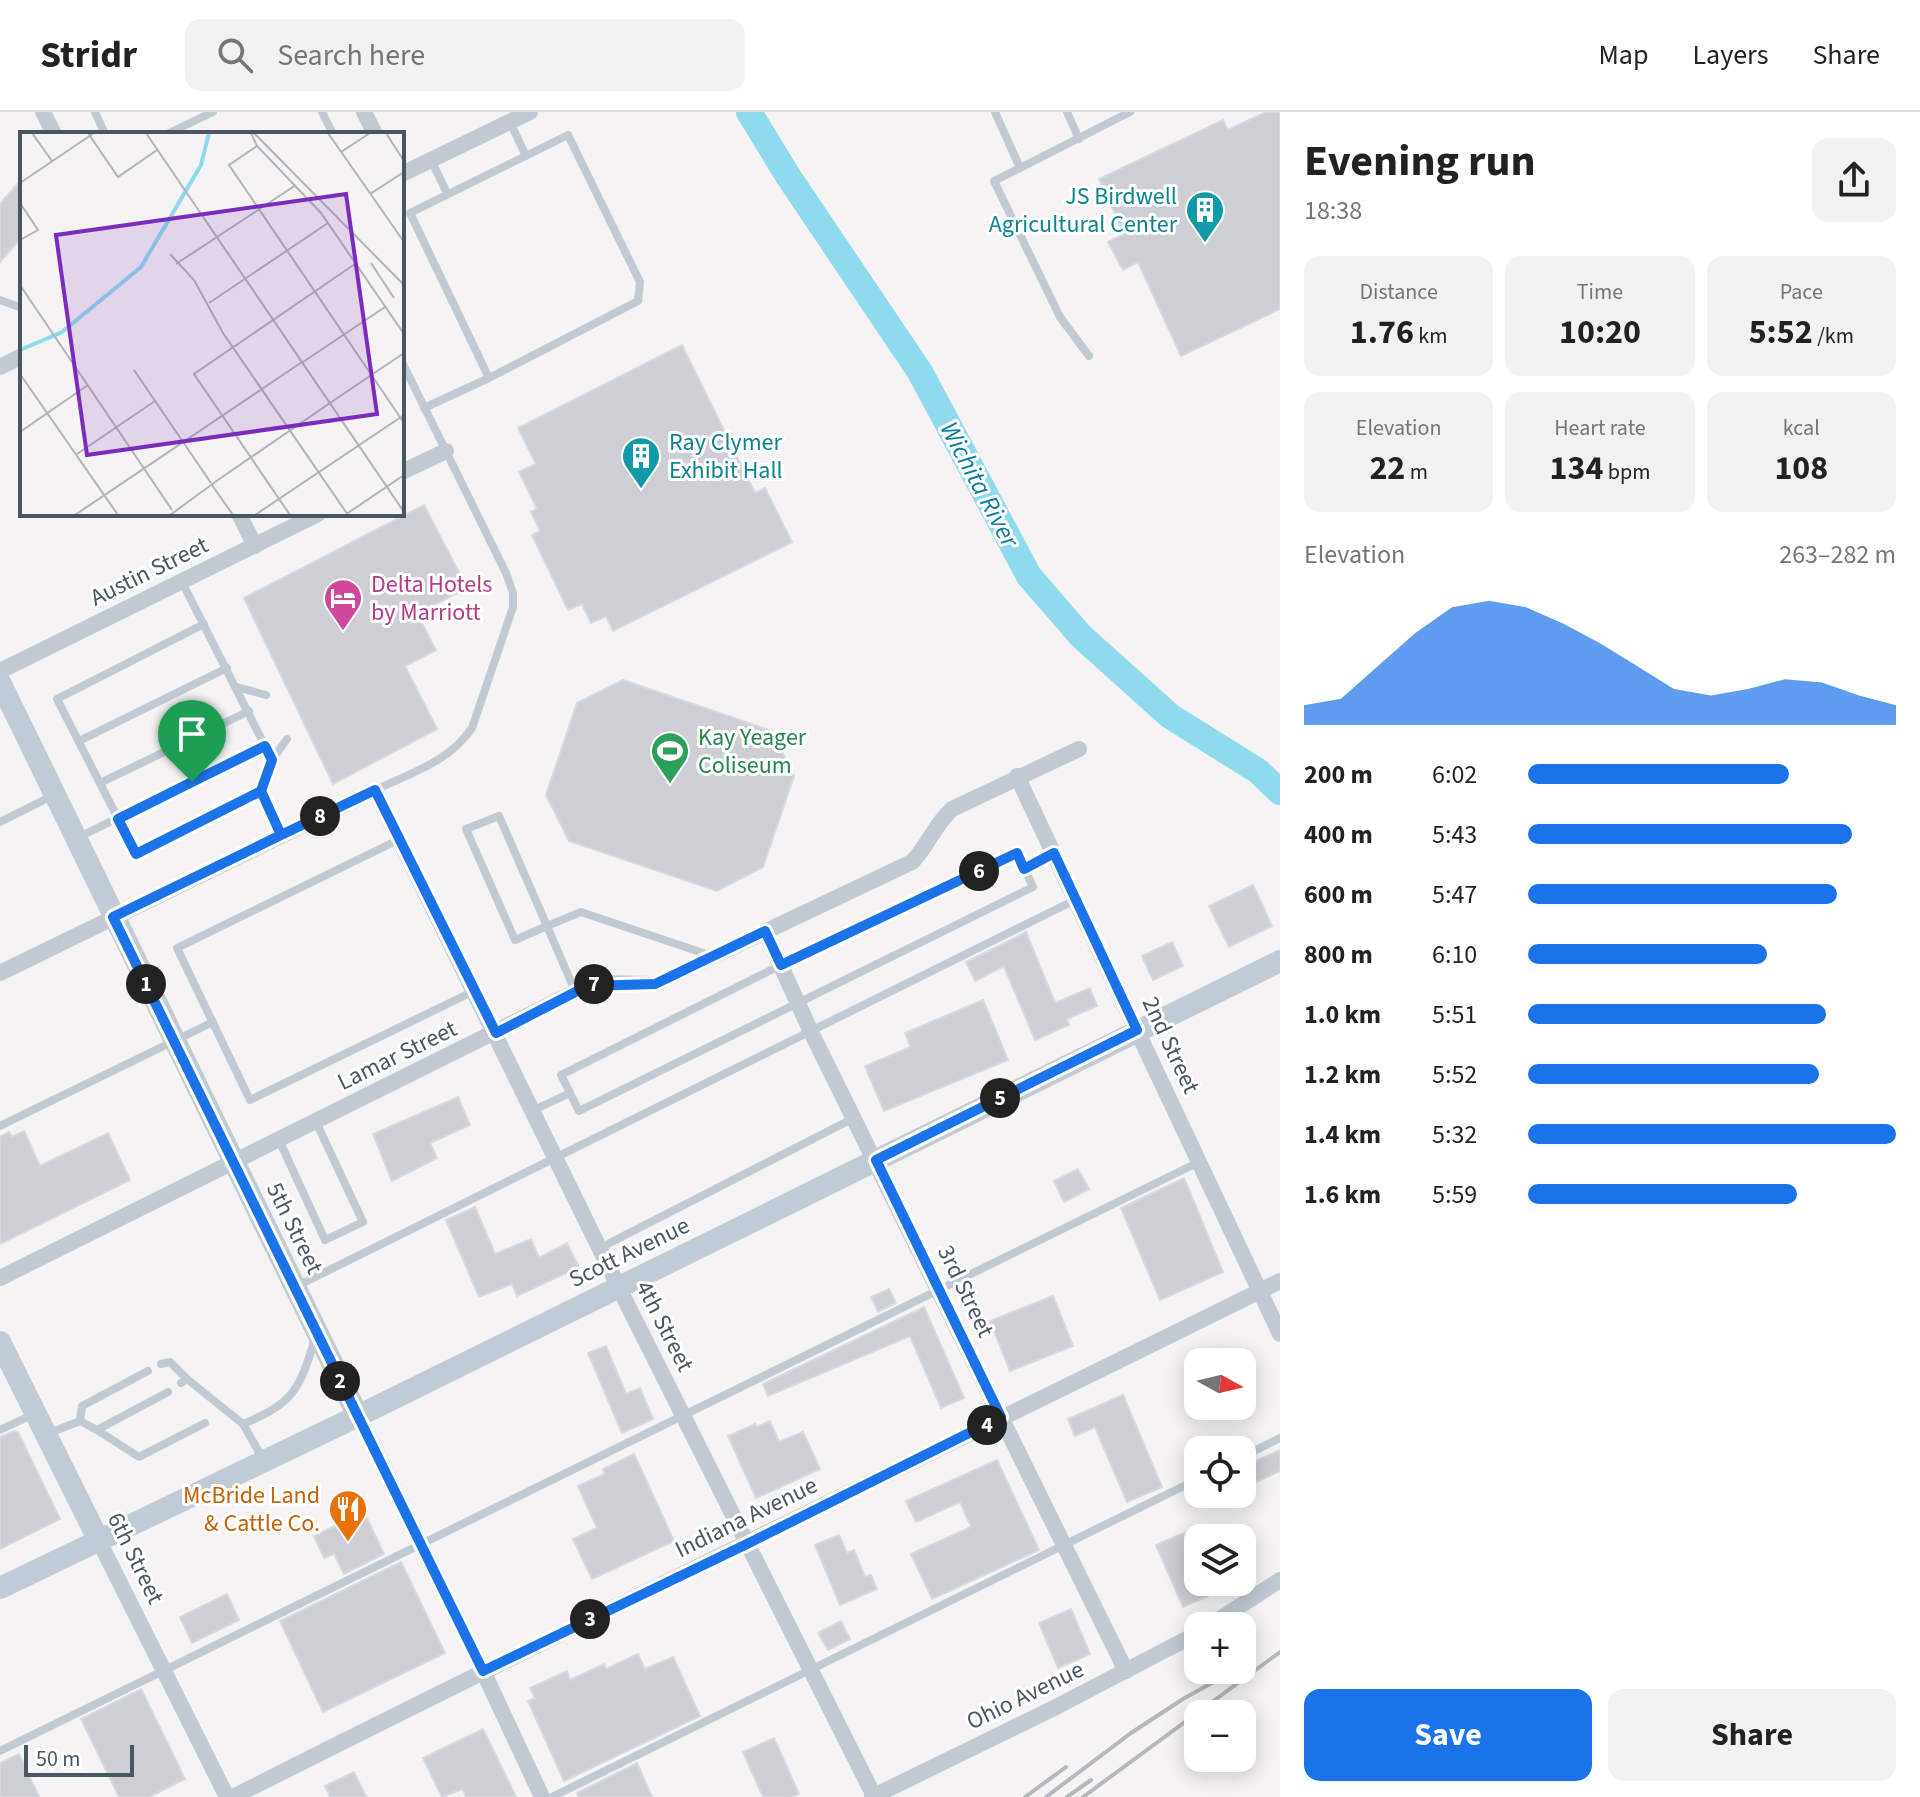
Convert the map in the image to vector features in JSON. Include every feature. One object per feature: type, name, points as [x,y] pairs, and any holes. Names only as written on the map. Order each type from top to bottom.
[{"type":"main road","name":"5th Street","points":[[0,682],[358,1416]]},
{"type":"main road","name":"Scott Avenue","points":[[0,1588],[358,1416],[1280,961]]},
{"type":"main road","name":"6th Street","points":[[0,1342],[99,1541]]},
{"type":"street","points":[[43,112],[53,132]]},
{"type":"street","points":[[364,112],[371,132]]},
{"type":"street","points":[[404,173],[530,112]]},
{"type":"street","points":[[0,367],[20,357]]},
{"type":"street","points":[[404,471],[446,451]]},
{"type":"street","points":[[240,516],[255,546]]},
{"type":"street","name":"Austin Street","points":[[0,671],[314,516]]},
{"type":"street","name":"Lamar Street","points":[[0,1278],[575,992],[599,983],[655,984],[912,862],[952,809],[1079,749]]},
{"type":"street","name":"2nd Street","points":[[1017,776],[1280,1334]]},
{"type":"street","points":[[0,973],[375,790]]},
{"type":"street","name":"4th Street","points":[[375,790],[873,1796]]},
{"type":"street","name":"3rd Street","points":[[765,931],[811,1032],[1126,1671]]},
{"type":"street","name":"Indiana Avenue","points":[[233,1797],[483,1671],[1280,1281]]},
{"type":"street","name":"5th Street","points":[[358,1416],[542,1797]]},
{"type":"street","name":"6th Street","points":[[99,1541],[227,1797]]},
{"type":"street","points":[[1231,1612],[1280,1580]]},
{"type":"street","name":"Ohio Avenue","points":[[873,1796],[1184,1640]]},
{"type":"lane","points":[[95,112],[104,132]]},
{"type":"lane","points":[[171,132],[213,112]]},
{"type":"lane","points":[[322,112],[332,132]]},
{"type":"lane","points":[[995,112],[1020,168]]},
{"type":"lane","points":[[1067,112],[1079,139]]},
{"type":"lane","points":[[1089,356],[1060,317],[994,181],[1130,112]]},
{"type":"lane","points":[[510,122],[526,156]]},
{"type":"lane","points":[[424,408],[489,378],[638,301],[640,282],[568,135],[410,213],[489,378]]},
{"type":"lane","points":[[431,160],[447,193]]},
{"type":"lane","points":[[375,790],[435,763],[462,743],[472,728],[513,607],[513,593],[506,573],[404,366]]},
{"type":"lane","points":[[182,582],[272,760]]},
{"type":"lane","points":[[204,624],[57,699],[136,854],[261,791],[272,760],[287,739]]},
{"type":"lane","points":[[79,741],[227,668]]},
{"type":"lane","points":[[237,687],[266,695]]},
{"type":"lane","points":[[100,783],[249,711]]},
{"type":"lane","points":[[76,839],[265,746]]},
{"type":"lane","points":[[261,791],[281,835]]},
{"type":"lane","points":[[0,822],[54,795]]},
{"type":"lane","points":[[575,992],[547,926],[499,816],[466,829],[515,940],[547,926],[581,912],[712,956]]},
{"type":"lane","points":[[400,839],[177,948],[250,1100],[475,991]]},
{"type":"lane","points":[[1017,853],[1024,869],[1033,887],[579,1111],[561,1075],[781,965],[1017,853]]},
{"type":"lane","points":[[1024,869],[1054,853]]},
{"type":"lane","points":[[294,1287],[1076,900]]},
{"type":"lane","points":[[0,1126],[213,1022]]},
{"type":"lane","points":[[534,1110],[570,1093]]},
{"type":"lane","points":[[600,1248],[854,1117]]},
{"type":"lane","points":[[279,1140],[325,1240],[363,1222],[316,1122]]},
{"type":"lane","points":[[0,1751],[1199,1162]]},
{"type":"lane","points":[[243,1424],[267,1414],[292,1397],[306,1368],[317,1333]]},
{"type":"lane","points":[[161,1364],[170,1362],[184,1381],[220,1412],[243,1424],[264,1461]]},
{"type":"lane","points":[[80,1421],[82,1406],[148,1371]]},
{"type":"lane","points":[[97,1430],[168,1392]]},
{"type":"lane","points":[[0,1430],[35,1413]]},
{"type":"lane","points":[[80,1421],[139,1457],[205,1423]]},
{"type":"lane","points":[[46,1435],[80,1421]]},
{"type":"lane","points":[[1256,1450],[1280,1438]]},
{"type":"lane","points":[[552,1797],[1184,1486]]},
{"type":"building","name":"JS Birdwell Agricultural Center","points":[[1266,112],[1280,112],[1280,309],[1181,356],[1138,262],[1123,270],[1108,242],[1124,234],[1099,179],[1223,120],[1228,130]]},
{"type":"building","points":[[20,181],[20,239],[0,262],[0,204]]},
{"type":"building","name":"Ray Clymer Exhibit Hall","points":[[682,345],[755,493],[765,488],[792,542],[613,631],[606,616],[591,623],[582,604],[568,610],[532,535],[540,531],[531,512],[537,509],[519,472],[536,464],[518,428]]},
{"type":"building","name":"Delta Hotels by Marriott","points":[[424,505],[467,588],[417,614],[436,650],[405,666],[437,729],[333,784],[244,598]]},
{"type":"building","name":"Kay Yeager Coliseum","points":[[623,680],[772,731],[794,776],[763,867],[717,891],[569,841],[546,795],[577,703]]},
{"type":"building","points":[[1253,885],[1272,926],[1229,947],[1209,906]]},
{"type":"building","points":[[1026,932],[1055,1003],[1090,988],[1097,1006],[1067,1019],[1069,1025],[1035,1040],[1004,966],[975,981],[966,962]]},
{"type":"building","points":[[1172,942],[1183,966],[1153,980],[1142,956]]},
{"type":"building","points":[[983,1000],[1008,1060],[884,1111],[865,1066],[911,1047],[905,1033]]},
{"type":"building","points":[[458,1097],[470,1125],[430,1143],[437,1158],[392,1181],[373,1134]]},
{"type":"building","points":[[24,1131],[40,1166],[108,1133],[130,1180],[0,1244],[0,1137],[9,1132],[12,1137]]},
{"type":"building","points":[[1078,1169],[1089,1189],[1064,1202],[1054,1181]]},
{"type":"building","points":[[1184,1178],[1223,1272],[1160,1300],[1121,1208]]},
{"type":"building","points":[[475,1207],[495,1254],[531,1239],[539,1258],[567,1243],[579,1267],[517,1296],[512,1284],[479,1297],[446,1220]]},
{"type":"building","points":[[889,1289],[896,1303],[878,1312],[871,1297]]},
{"type":"building","points":[[1053,1296],[1073,1346],[1010,1371],[990,1321]]},
{"type":"building","points":[[924,1307],[964,1398],[941,1408],[910,1336],[768,1396],[763,1384]]},
{"type":"building","points":[[606,1346],[626,1394],[640,1388],[653,1419],[622,1433],[588,1353]]},
{"type":"building","points":[[1123,1395],[1162,1487],[1127,1502],[1095,1427],[1075,1436],[1068,1419]]},
{"type":"building","points":[[770,1421],[779,1442],[803,1432],[820,1469],[756,1498],[728,1436]]},
{"type":"building","points":[[18,1432],[60,1519],[0,1549],[0,1437]]},
{"type":"building","points":[[1280,1450],[1280,1471],[1256,1482],[1256,1461]]},
{"type":"building","points":[[634,1454],[674,1541],[592,1579],[573,1539],[597,1528],[578,1486],[605,1474],[603,1469]]},
{"type":"building","points":[[997,1460],[1039,1550],[932,1599],[911,1554],[971,1527],[960,1502],[916,1522],[906,1501]]},
{"type":"building","name":"McBride Land & Cattle Co.","points":[[364,1512],[384,1554],[344,1574],[334,1554],[324,1558],[314,1536]]},
{"type":"building","points":[[1184,1533],[1184,1596],[1208,1596],[1183,1607],[1156,1545]]},
{"type":"building","points":[[839,1535],[847,1553],[854,1550],[865,1577],[871,1575],[877,1589],[840,1605],[815,1545]]},
{"type":"building","points":[[401,1562],[445,1653],[323,1712],[280,1621]]},
{"type":"building","points":[[227,1594],[239,1620],[192,1643],[180,1617]]},
{"type":"building","points":[[1071,1609],[1090,1654],[1058,1668],[1039,1623]]},
{"type":"building","points":[[841,1621],[850,1639],[828,1650],[818,1633]]},
{"type":"building","points":[[638,1654],[645,1669],[673,1657],[700,1716],[564,1781],[528,1701],[535,1698],[530,1688],[567,1671],[570,1680],[604,1664],[606,1669]]},
{"type":"building","points":[[141,1689],[185,1779],[149,1797],[119,1797],[81,1719]]},
{"type":"building","points":[[483,1729],[516,1797],[466,1797],[462,1789],[442,1797],[423,1758]]},
{"type":"building","points":[[774,1738],[799,1794],[791,1797],[763,1797],[743,1752]]},
{"type":"building","points":[[19,1754],[39,1797],[0,1797],[0,1763]]},
{"type":"building","points":[[637,1763],[652,1797],[579,1797],[577,1793]]},
{"type":"building","points":[[354,1772],[366,1797],[330,1797],[325,1786]]},
{"type":"waterway","name":"Wichita River","points":[[749,112],[788,176],[920,372],[1029,576],[1081,636],[1170,716],[1258,771],[1280,792]]},
{"type":"railway","points":[[1083,1797],[1280,1652]]},
{"type":"railway","points":[[1046,1797],[1131,1733],[1210,1684]]},
{"type":"railway","points":[[1025,1797],[1066,1767]]},
{"type":"railway","points":[[1067,1797],[1091,1780]]},
{"type":"place","name":"JS Birdwell Agricultural Center","points":[[1205,244]]},
{"type":"place","name":"Ray Clymer Exhibit Hall","points":[[641,490]]},
{"type":"place","name":"Delta Hotels by Marriott","points":[[343,632]]},
{"type":"place","name":"Kay Yeager Coliseum","points":[[670,785]]},
{"type":"place","name":"McBride Land & Cattle Co.","points":[[348,1543]]},
{"type":"route","points":[[192,782],[118,819],[136,854],[261,791],[281,835],[375,790],[496,1033],[587,986],[599,983],[655,984],[765,931],[781,965],[1017,853],[1024,869],[1054,853],[1137,1030],[876,1160],[1001,1417],[483,1671],[113,917],[281,835],[261,791],[272,760],[265,746],[192,782]]}]
